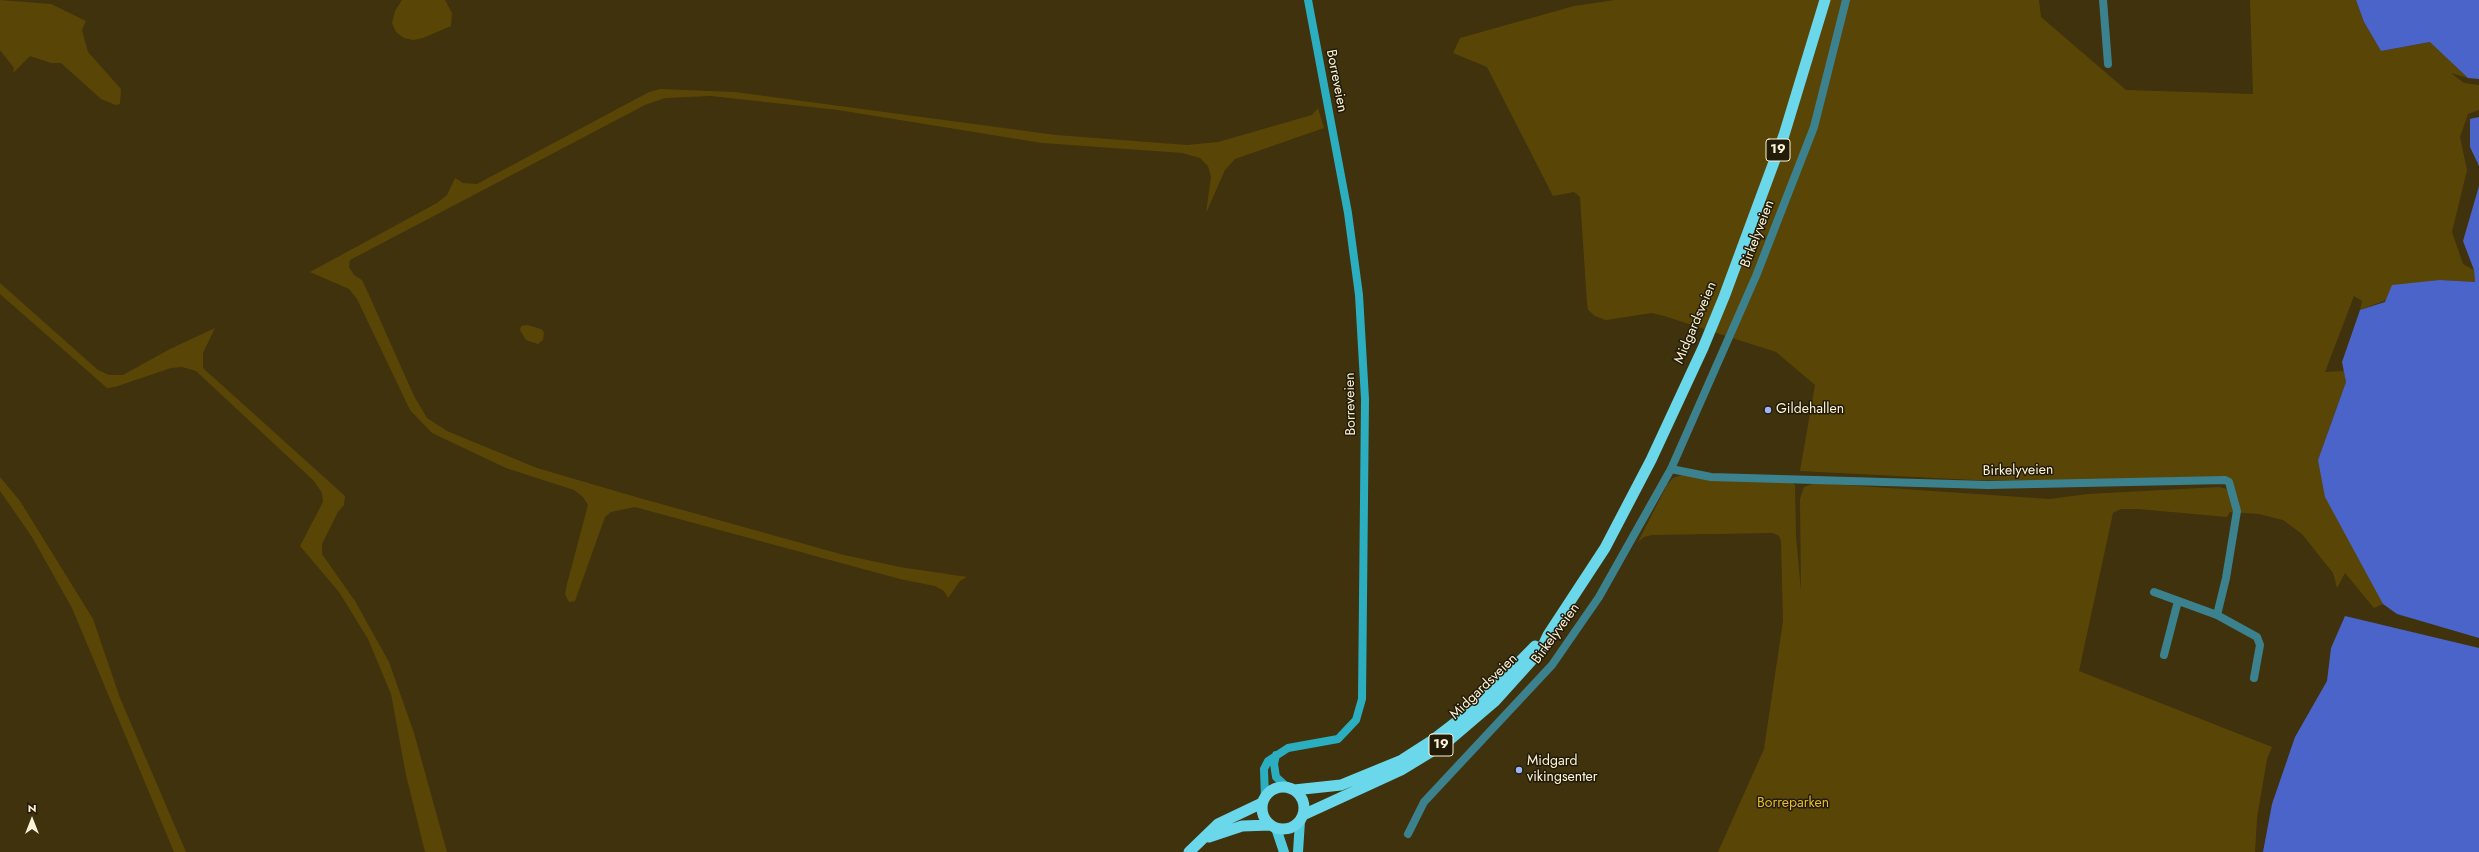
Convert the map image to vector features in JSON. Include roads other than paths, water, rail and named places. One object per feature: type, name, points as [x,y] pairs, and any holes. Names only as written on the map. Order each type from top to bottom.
[{"type":"highway","name":"Midgardsveien","points":[[1291,789],[1341,785],[1402,760],[1430,742],[1474,709],[1548,635],[1577,594],[1608,542],[1651,460],[1703,348],[1724,297],[1784,134],[1825,0]]},
{"type":"highway","name":"Midgardsveien","points":[[1302,818],[1401,770],[1447,742],[1479,716],[1509,688],[1541,650],[1548,635]]},
{"type":"highway","name":"19","points":[[1189,852],[1218,824],[1264,800],[1274,789],[1291,789]]},
{"type":"highway","points":[[1291,789],[1303,802],[1302,818]]},
{"type":"highway","points":[[1264,800],[1263,815],[1273,827]]},
{"type":"highway","name":"19","points":[[1204,838],[1242,826],[1290,828],[1302,818]]},
{"type":"main road","name":"Borreveien","points":[[1264,800],[1264,769],[1268,760],[1288,748],[1338,739],[1356,720],[1362,699],[1364,399],[1359,295],[1348,213],[1308,0]]},
{"type":"main road","points":[[1276,755],[1274,764],[1276,777],[1291,789]]},
{"type":"main road","points":[[1298,852],[1302,818]]},
{"type":"main road","points":[[1273,827],[1284,852]]},
{"type":"street","name":"Birkelyveien","points":[[1408,834],[1424,802],[1552,665],[1599,597],[1671,469],[1756,276],[1814,127],[1846,0]]},
{"type":"street","points":[[2103,0],[2108,64]]},
{"type":"street","name":"Birkelyveien","points":[[1671,469],[1711,477],[1988,485],[2225,480],[2229,482],[2236,511],[2226,578],[2217,615]]},
{"type":"street","points":[[2154,592],[2217,615],[2257,637],[2260,645],[2254,678]]},
{"type":"street","points":[[2164,655],[2178,601]]},
{"type":"water","points":[[2356,0],[2479,0],[2479,79],[2468,78],[2430,42],[2381,51],[2364,22]]},
{"type":"water","points":[[2479,117],[2479,166],[2470,147],[2470,119]]},
{"type":"water","points":[[2479,186],[2479,638],[2397,614],[2383,604],[2325,497],[2318,460],[2346,382],[2342,362],[2360,310],[2385,302],[2392,285],[2440,280],[2475,282],[2474,270],[2463,241]]},
{"type":"water","points":[[2345,616],[2479,648],[2479,852],[2263,852],[2272,804],[2295,737],[2327,681],[2331,648]]},
{"type":"place","name":"Gildehallen","points":[[1768,410]]},
{"type":"place","name":"Midgard vikingsenter","points":[[1519,770]]},
{"type":"park label","name":"Borreparken","points":[[1793,804]]}]
